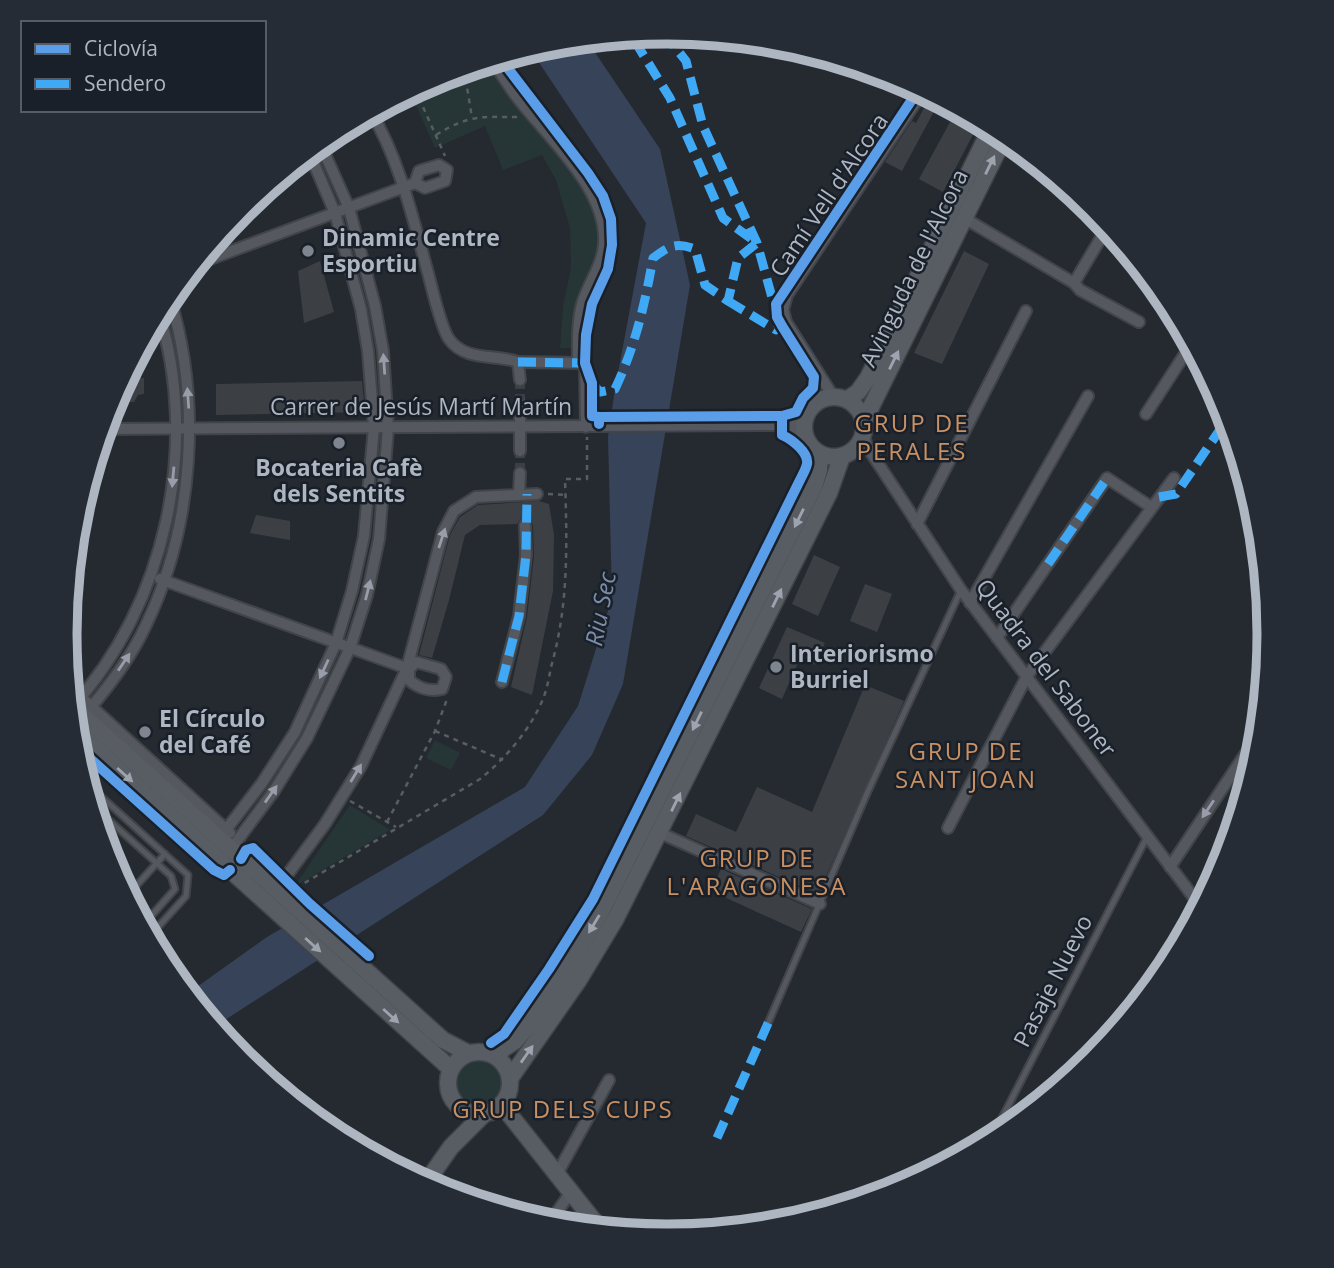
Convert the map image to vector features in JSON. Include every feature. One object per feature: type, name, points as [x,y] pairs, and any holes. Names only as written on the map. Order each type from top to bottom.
[{"type":"main road","name":"Avinguda de l'Alcora","points":[[840,398],[858,392],[868,377],[986,138]]},
{"type":"main road","name":"Avinguda de l'Alcora","points":[[510,1077],[600,947],[660,833],[829,493],[858,442],[1000,147]]},
{"type":"main road","points":[[840,398],[858,408],[858,442],[831,457],[821,454],[811,446],[805,435],[805,417],[811,406],[821,399],[840,398]]},
{"type":"main road","points":[[494,1055],[515,1041],[531,1022],[601,912],[814,486],[821,454]]},
{"type":"main road","points":[[83,717],[228,839],[279,893],[293,916]]},
{"type":"main road","points":[[83,718],[347,965],[451,1069]]},
{"type":"main road","points":[[347,965],[443,1040],[468,1053]]},
{"type":"main road","points":[[432,1175],[452,1147],[483,1115],[502,1105],[510,1092],[510,1077],[505,1064],[494,1055],[481,1051],[468,1053],[458,1060],[451,1069],[447,1084],[451,1099],[462,1110],[483,1115]]},
{"type":"main road","points":[[502,1105],[593,1219]]},
{"type":"main road","points":[[452,1147],[462,1110]]},
{"type":"street","points":[[498,69],[583,179],[596,202],[602,220],[604,243],[600,267],[583,303],[578,334],[586,427]]},
{"type":"street","name":"Camí Vell d'Alcora","points":[[840,398],[786,322],[783,310],[787,295],[917,100]]},
{"type":"street","points":[[376,121],[409,185],[435,299],[449,340],[466,352],[485,358],[518,362],[582,363]]},
{"type":"street","points":[[228,839],[274,791],[307,738],[350,648],[367,595],[379,539],[388,428],[383,351],[375,306],[349,208],[325,154]]},
{"type":"street","points":[[228,839],[295,732],[336,643],[365,536],[374,428],[368,351],[361,309],[335,213],[313,162]]},
{"type":"street","points":[[212,258],[409,185],[425,188],[445,181],[447,170],[439,165],[419,171],[409,185]]},
{"type":"street","points":[[964,218],[1074,283],[1080,290],[1139,322]]},
{"type":"street","points":[[1074,283],[1102,236]]},
{"type":"street","points":[[82,707],[126,661],[147,624],[164,580],[186,488],[191,429],[186,362],[173,311]]},
{"type":"street","points":[[917,524],[1026,312]]},
{"type":"street","points":[[81,705],[125,630],[150,576],[165,527],[172,486],[176,429],[171,363],[163,328]]},
{"type":"street","points":[[1146,414],[1185,353]]},
{"type":"street","points":[[518,362],[520,380]]},
{"type":"street","points":[[970,603],[1088,396]]},
{"type":"street","points":[[520,404],[520,451]]},
{"type":"street","name":"Carrer de Jesús Martí Martín","points":[[114,429],[782,425],[805,417]]},
{"type":"street","name":"Carrer de Jesús Martí Martín","points":[[782,425],[805,435]]},
{"type":"street","name":"Quadra del Saboner","points":[[858,442],[970,603],[1194,898]]},
{"type":"street","points":[[279,893],[360,766],[408,669],[443,532],[454,511],[476,496],[528,496],[520,473]]},
{"type":"street","points":[[997,638],[1107,478],[1151,508]]},
{"type":"street","points":[[948,828],[1027,676],[1174,478]]},
{"type":"street","points":[[502,682],[519,616],[526,555],[525,525]]},
{"type":"street","points":[[150,576],[408,669]]},
{"type":"street","points":[[416,662],[441,670],[446,677],[442,689],[433,691],[414,684],[409,680],[408,669],[416,662]]},
{"type":"street","points":[[1170,867],[1245,755]]},
{"type":"street","points":[[660,833],[820,904]]},
{"type":"street","points":[[557,1174],[610,1080]]},
{"type":"street","points":[[556,1214],[571,1192]]},
{"type":"lane","points":[[769,1021],[868,791],[961,590]]},
{"type":"lane","points":[[99,795],[188,875],[186,896],[156,929]]},
{"type":"lane","points":[[106,818],[171,876],[175,889],[150,917]]},
{"type":"lane","name":"Pasaje Nuevo","points":[[1001,1120],[1147,837]]},
{"type":"lane","points":[[135,887],[165,854]]},
{"type":"path","points":[[464,80],[472,118]]},
{"type":"path","points":[[419,99],[450,169],[447,170]]},
{"type":"path","points":[[436,135],[459,121],[472,118],[532,116]]},
{"type":"path","points":[[279,893],[481,779],[503,760],[526,729],[543,699],[559,640],[567,578],[565,479],[587,479],[586,427]]},
{"type":"path","points":[[528,496],[566,495]]},
{"type":"path","points":[[387,822],[435,731],[446,702],[442,689]]},
{"type":"path","points":[[435,731],[503,760]]},
{"type":"path","points":[[341,796],[397,828]]},
{"type":"shaded area","points":[[503,67],[582,171],[605,212],[608,252],[587,312],[584,348],[560,348],[563,306],[571,268],[570,228],[556,180],[542,155],[503,170],[485,126],[435,148],[414,101]]},
{"type":"shaded area","points":[[435,740],[460,753],[451,770],[426,758]]},
{"type":"shaded area","points":[[350,805],[390,830],[294,887]]},
{"type":"shaded area","points":[[479,1059],[496,1066],[503,1083],[496,1100],[479,1107],[462,1100],[455,1083],[462,1066]]},
{"type":"water","points":[[593,49],[660,149],[690,285],[623,684],[592,755],[543,815],[222,1022],[195,988],[267,937],[525,787],[578,706],[612,598],[608,437],[646,223],[536,59]]},
{"type":"building","points":[[926,104],[935,109],[902,171],[885,162],[912,121],[916,123]]},
{"type":"building","points":[[952,118],[975,131],[943,192],[919,179]]},
{"type":"building","points":[[964,251],[989,264],[942,364],[914,353]]},
{"type":"building","points":[[320,261],[334,312],[304,323],[298,271]]},
{"type":"building","points":[[136,378],[144,378],[144,394],[138,395],[134,402],[125,402]]},
{"type":"building","points":[[362,381],[365,412],[216,415],[216,384]]},
{"type":"building","points":[[539,501],[549,504],[554,535],[553,591],[532,695],[511,687],[527,617],[534,556],[533,525],[528,518],[521,518],[517,524],[480,525],[465,535],[432,658],[419,655],[450,535],[460,517],[478,505]]},
{"type":"building","points":[[256,515],[290,521],[290,540],[250,533]]},
{"type":"building","points":[[814,555],[840,567],[818,616],[792,604]]},
{"type":"building","points":[[865,584],[892,594],[877,632],[850,621]]},
{"type":"building","points":[[787,627],[825,643],[815,665],[800,658],[782,699],[759,688]]},
{"type":"building","points":[[865,685],[904,701],[818,894],[686,836],[696,814],[736,832],[757,787],[812,812]]},
{"type":"building","points":[[721,869],[812,909],[801,932],[711,891]]},
{"type":"tunnel","points":[[520,380],[520,404]]},
{"type":"tunnel","points":[[520,451],[520,473]]},
{"type":"tunnel","points":[[525,525],[527,501]]},
{"type":"marked path","points":[[673,44],[686,61],[703,126],[757,243],[773,301],[778,305]]},
{"type":"marked path","points":[[592,383],[600,392],[615,389],[638,325],[653,258],[673,246],[695,249],[705,285],[728,301],[738,258],[757,243],[723,218],[670,98],[637,45]]},
{"type":"marked path","points":[[728,301],[776,330],[784,324]]},
{"type":"marked path","points":[[518,362],[585,363],[585,367]]},
{"type":"marked path","points":[[1159,497],[1176,494],[1220,429]]},
{"type":"marked path","points":[[1048,564],[1107,478]]},
{"type":"marked path","points":[[502,682],[519,616],[526,555],[527,494]]},
{"type":"marked path","points":[[717,1138],[769,1021]]},
{"type":"cycle path","points":[[506,66],[588,173],[603,196],[611,219],[612,245],[608,269],[592,304],[586,335],[585,363],[592,383],[592,416],[599,417],[599,424]]},
{"type":"cycle path","points":[[599,417],[782,416],[796,412],[803,398],[813,388],[814,377],[777,317],[776,304],[913,98]]},
{"type":"cycle path","points":[[491,1043],[504,1034],[593,899],[804,472],[807,459],[794,443],[782,435],[782,416]]},
{"type":"cycle path","points":[[90,759],[214,870],[224,875],[230,870]]},
{"type":"cycle path","points":[[241,859],[246,850],[253,848],[310,904],[369,956]]},
{"type":"place","name":"Dinamic Centre Esportiu","points":[[308,251]]},
{"type":"place","name":"Bocateria Cafè dels Sentits","points":[[339,443]]},
{"type":"place","name":"Interiorismo Burriel","points":[[776,667]]},
{"type":"place","name":"El Círculo del Café","points":[[145,732]]},
{"type":"district","name":"GRUP DE PERALES","points":[[912,438]]},
{"type":"district","name":"GRUP DE SANT JOAN","points":[[966,766]]},
{"type":"district","name":"GRUP DE L'ARAGONESA","points":[[757,873]]},
{"type":"district","name":"GRUP DELS CUPS","points":[[563,1110]]},
{"type":"water label","name":"Riu Sec","points":[[601,609]]}]
